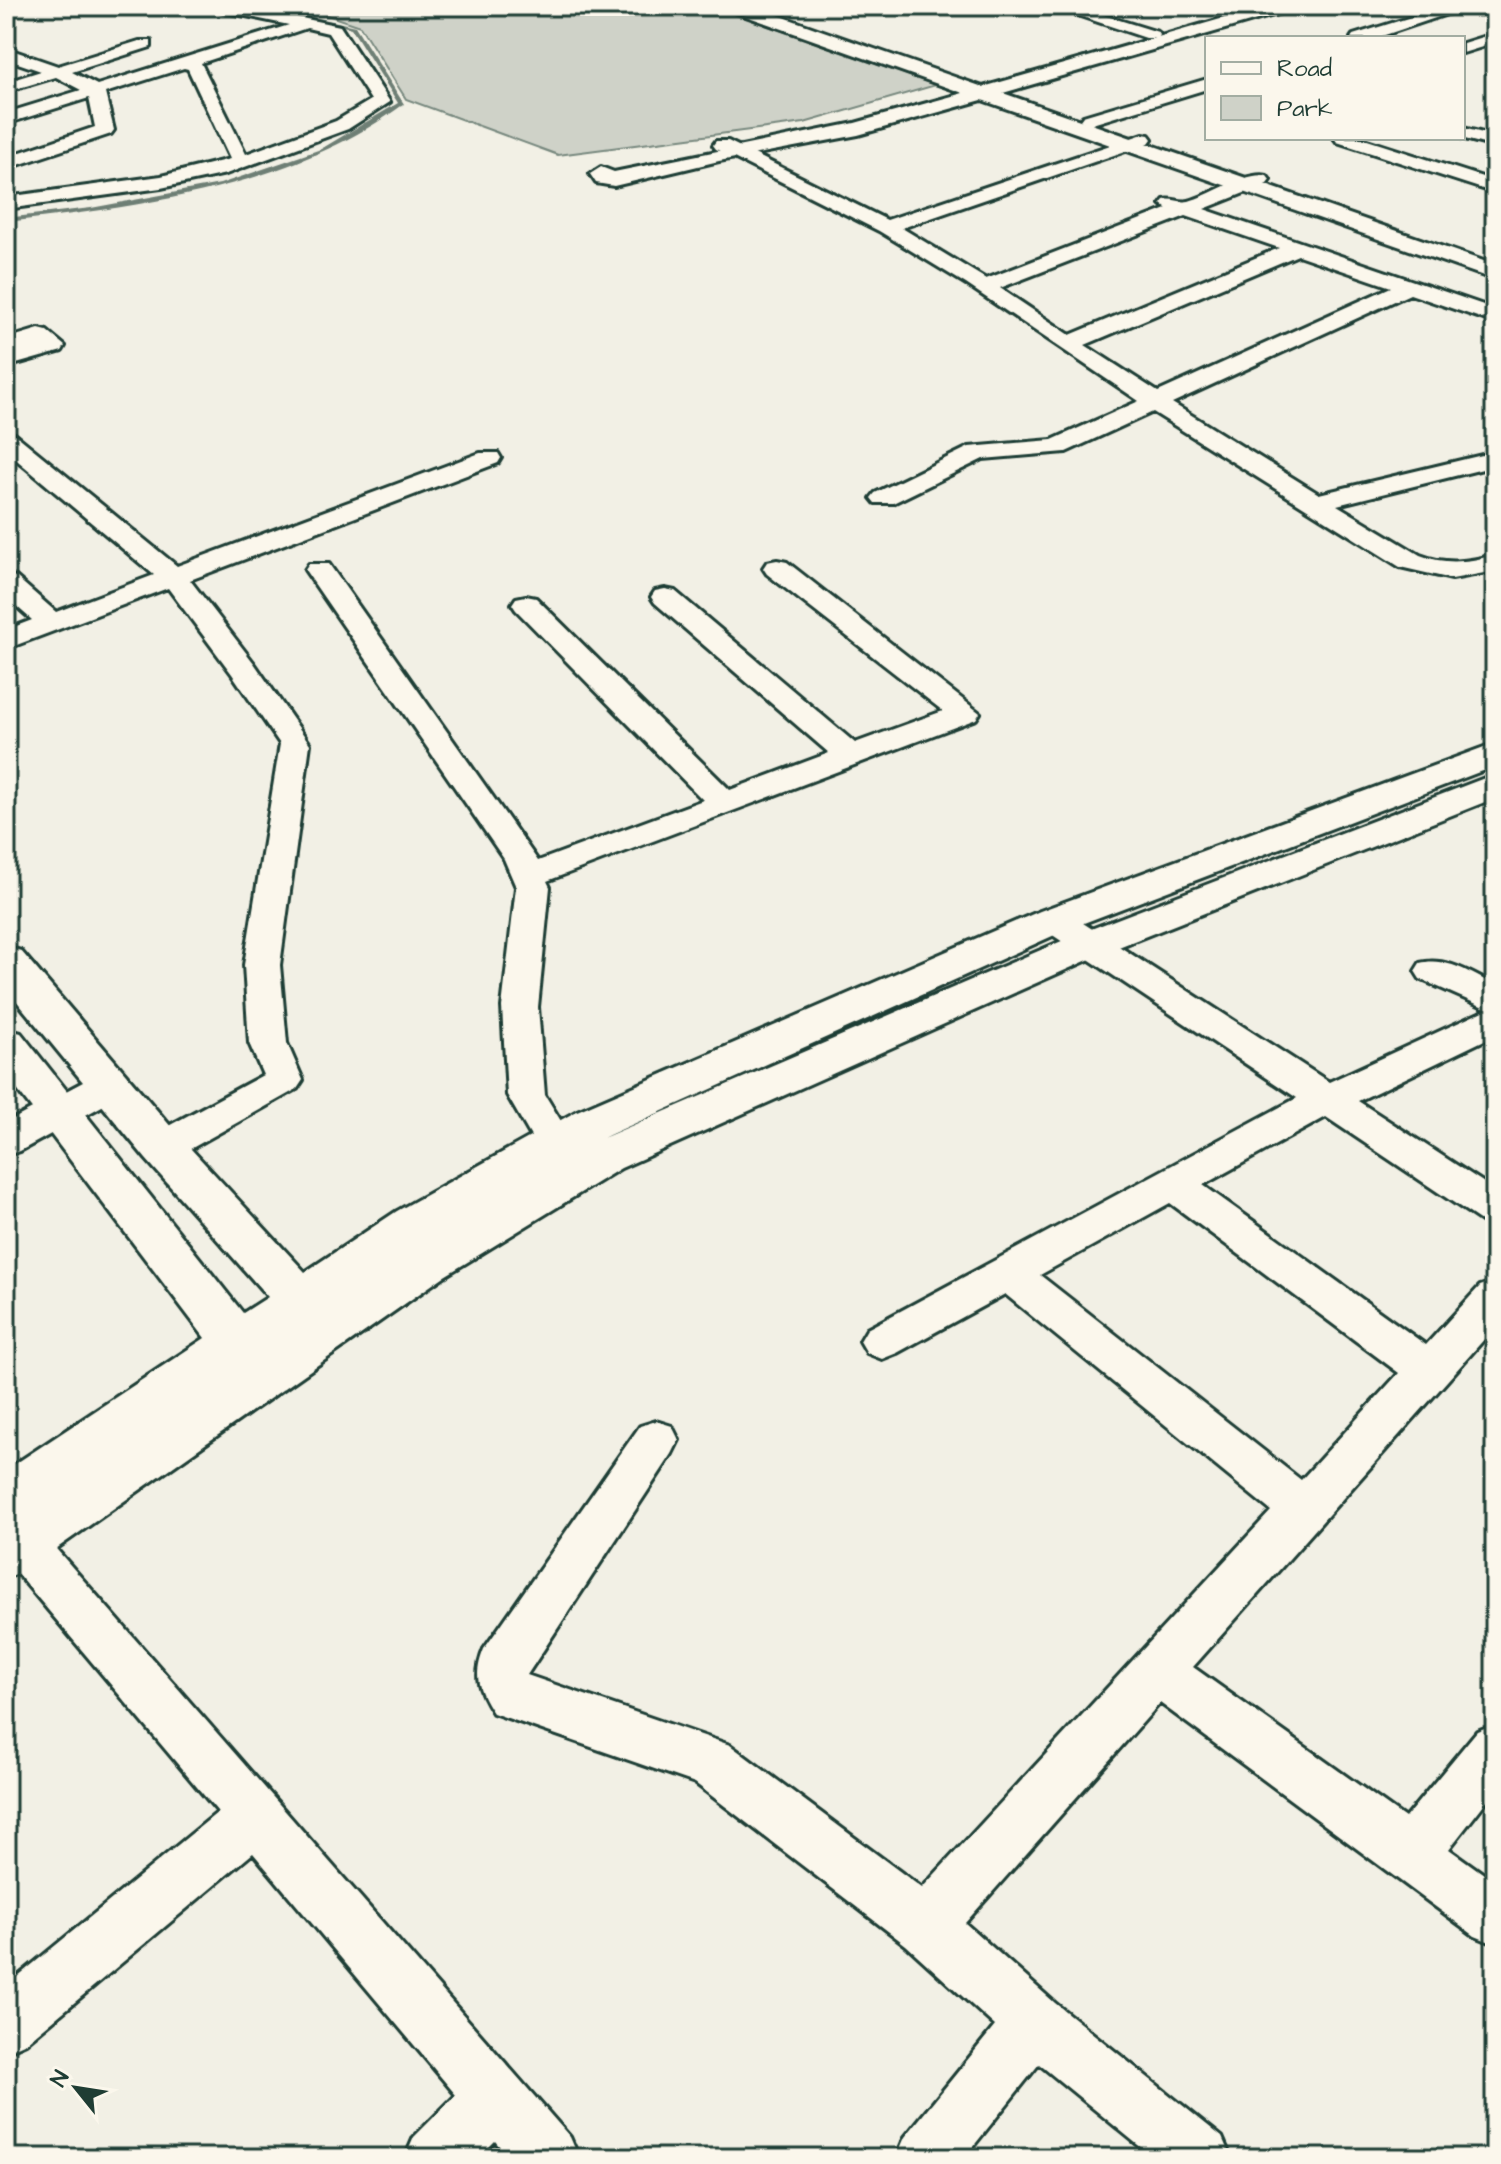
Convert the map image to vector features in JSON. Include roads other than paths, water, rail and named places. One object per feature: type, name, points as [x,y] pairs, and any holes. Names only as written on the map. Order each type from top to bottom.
[{"type":"street","points":[[9,201],[161,182],[219,170],[342,125],[367,109],[309,26],[221,6]]},
{"type":"street","points":[[735,6],[1495,262]]},
{"type":"street","points":[[759,6],[983,88],[1089,120],[1136,141]]},
{"type":"street","points":[[1058,6],[1152,35]]},
{"type":"street","points":[[1254,6],[1152,35],[858,129],[728,148],[601,174],[604,178],[614,179],[728,148],[886,227],[1147,395],[1156,404],[1410,561],[1436,571],[1460,573],[1495,563]]},
{"type":"street","points":[[983,88],[1285,6]]},
{"type":"street","points":[[1366,36],[1463,6]]},
{"type":"street","points":[[6,119],[309,26]]},
{"type":"street","points":[[1465,47],[1495,38]]},
{"type":"street","points":[[6,87],[145,44]]},
{"type":"street","points":[[6,53],[57,71],[96,91],[105,130],[6,163]]},
{"type":"street","points":[[184,63],[195,66],[241,162]]},
{"type":"street","points":[[1089,120],[1202,89]]},
{"type":"street","points":[[1465,134],[1495,142]]},
{"type":"street","points":[[1349,140],[1495,187]]},
{"type":"street","points":[[886,227],[1136,141]]},
{"type":"street","points":[[977,284],[1247,180],[1495,273]]},
{"type":"street","points":[[1178,206],[1495,316]]},
{"type":"street","points":[[1068,344],[1297,248]]},
{"type":"street","points":[[884,498],[978,452],[1057,447],[1408,287]]},
{"type":"street","points":[[6,346],[39,336],[54,346],[6,360]]},
{"type":"street","points":[[6,439],[174,577],[244,669],[295,744],[262,965],[268,1043],[284,1080],[162,1147]]},
{"type":"street","points":[[6,640],[489,458]]},
{"type":"street","points":[[1317,502],[1495,459]]},
{"type":"street","points":[[529,876],[965,713],[777,568]]},
{"type":"street","points":[[319,570],[520,858],[529,876],[533,887],[520,1007],[526,1095],[555,1144]]},
{"type":"street","points":[[6,583],[52,623]]},
{"type":"street","points":[[665,597],[851,756]]},
{"type":"street","points":[[526,604],[725,803]]},
{"type":"street","points":[[549,2158],[11,1531],[314,1316],[414,1224],[593,1123],[1054,920],[1495,754]]},
{"type":"street","points":[[314,1316],[426,1264],[605,1156],[1092,943],[1495,785]]},
{"type":"street","points":[[1054,920],[1495,1210]]},
{"type":"street","points":[[6,961],[162,1147],[314,1316]]},
{"type":"street","points":[[1433,971],[1495,999]]},
{"type":"street","points":[[882,1341],[1328,1099],[1495,1020]]},
{"type":"street","points":[[6,1044],[252,1358]]},
{"type":"street","points":[[6,1141],[111,1084]]},
{"type":"street","points":[[1172,1184],[1429,1371]]},
{"type":"street","points":[[1008,1273],[1303,1509]]},
{"type":"street","points":[[926,1925],[1495,1298]]},
{"type":"street","points":[[656,1440],[502,1666],[501,1681],[511,1696],[711,1763],[926,1925],[1035,2023],[1201,2158]]},
{"type":"street","points":[[1157,1671],[1495,1916]]},
{"type":"street","points":[[1410,1855],[1495,1749]]},
{"type":"street","points":[[6,2023],[256,1816]]},
{"type":"street","points":[[926,2158],[1035,2023]]},
{"type":"street","points":[[435,2158],[496,2097]]},
{"type":"waterway","points":[[6,220],[91,210],[221,186],[323,150],[401,104],[353,27],[257,6]]}]
